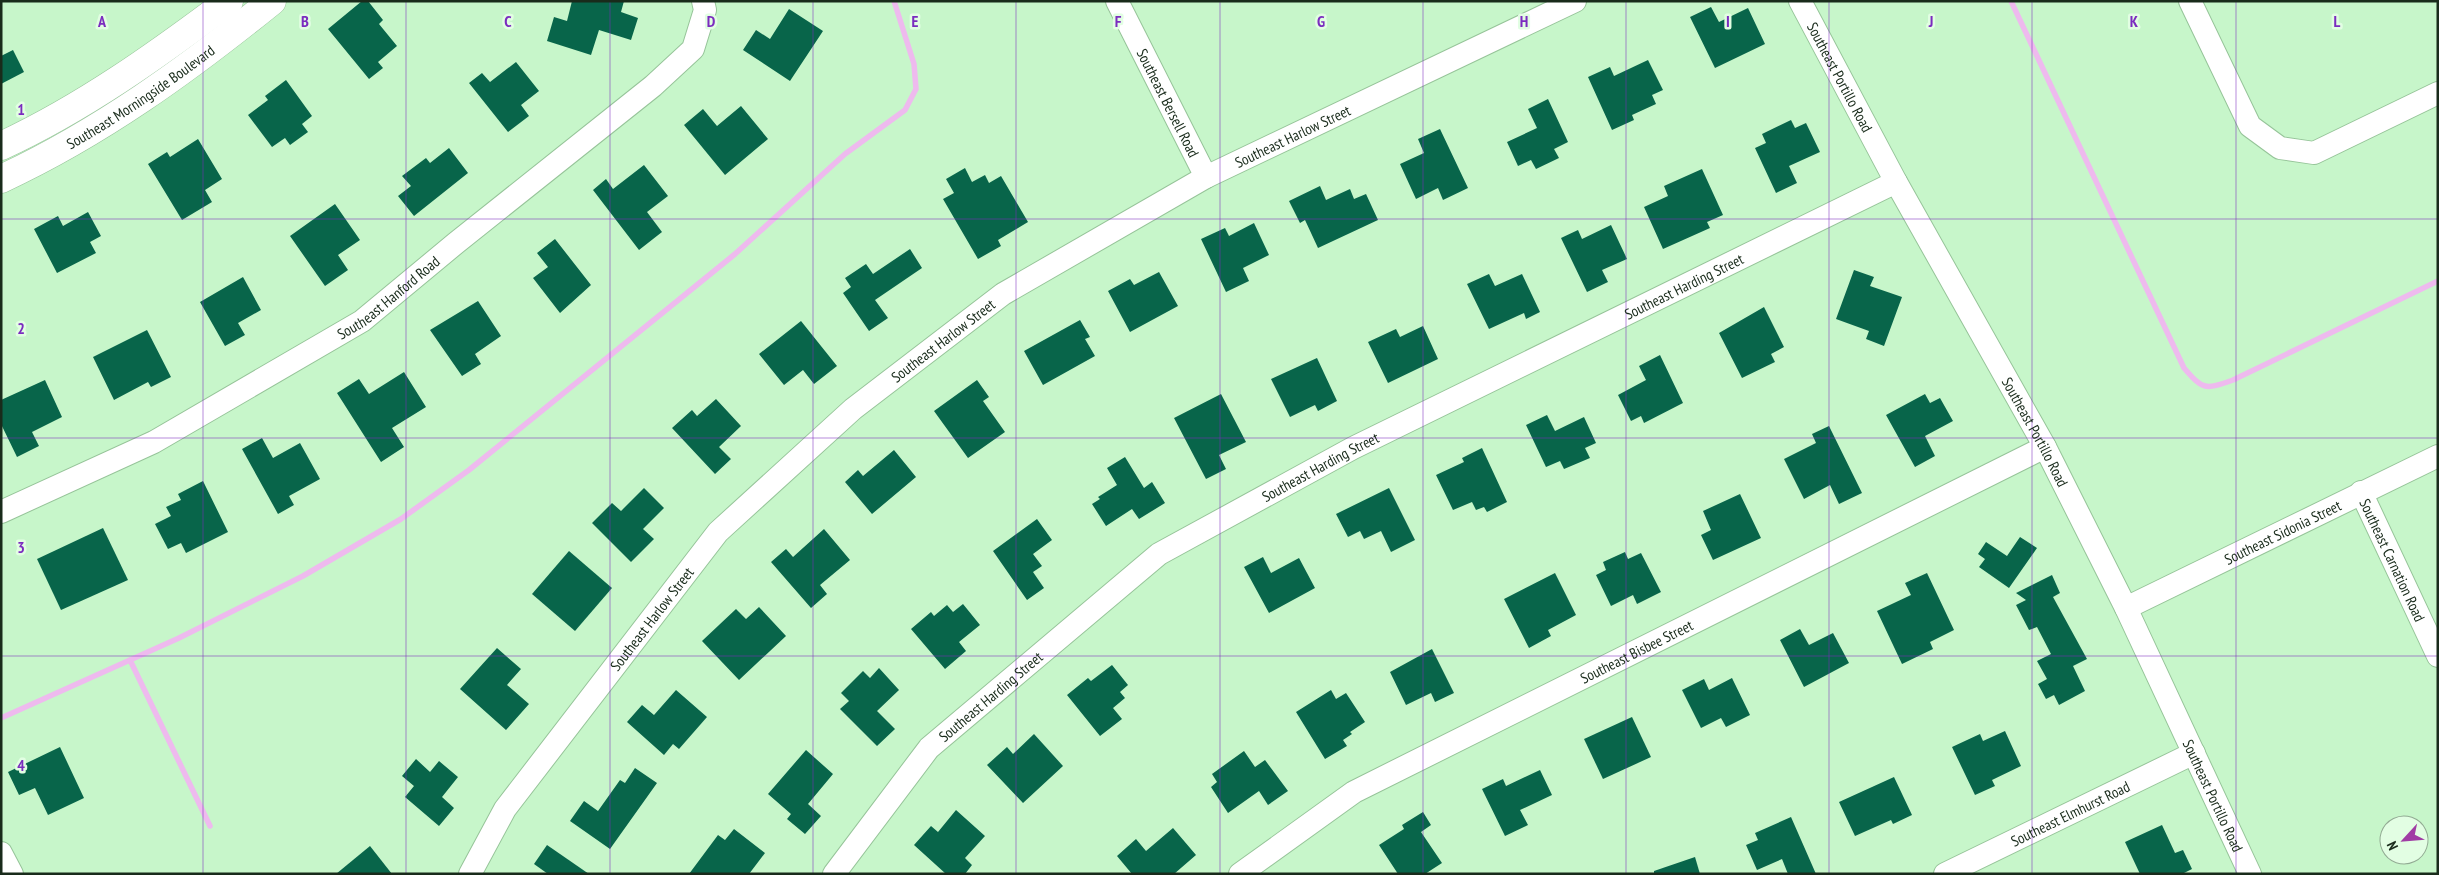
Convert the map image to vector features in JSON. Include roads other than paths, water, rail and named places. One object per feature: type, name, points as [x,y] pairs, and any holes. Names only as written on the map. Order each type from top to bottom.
[{"type":"street","name":"Southeast Morningside Boulevard","points":[[1,146],[30,133],[155,57],[229,1]]},
{"type":"street","name":"Southeast Morningside Boulevard","points":[[1,179],[42,160],[170,81],[272,1]]},
{"type":"street","name":"Southeast Hanford Road","points":[[1,512],[154,442],[362,322],[660,80],[693,49],[705,10],[703,1]]},
{"type":"street","name":"Southeast Bersell Road","points":[[1116,1],[1206,177]]},
{"type":"street","name":"Southeast Harlow Street","points":[[470,874],[506,809],[718,532],[853,409],[1003,294],[1206,177],[1575,1]]},
{"type":"street","name":"Southeast Portillo Road","points":[[1800,1],[1896,182],[2044,447],[2126,608],[2250,874]]},
{"type":"street","points":[[2190,1],[2250,126],[2280,148],[2314,153],[2438,93]]},
{"type":"street","name":"Southeast Harding Street","points":[[834,874],[929,748],[1159,554],[1353,448],[1896,182]]},
{"type":"street","name":"Southeast Bisbee Street","points":[[1240,874],[1354,792],[2044,447]]},
{"type":"street","name":"Southeast Sidonia Street","points":[[2126,608],[2360,492],[2438,456]]},
{"type":"street","name":"Southeast Carnation Road","points":[[2360,492],[2438,656]]},
{"type":"street","name":"Southeast Elmhurst Road","points":[[1945,874],[2194,753]]},
{"type":"street","points":[[1,852],[12,874]]},
{"type":"waterway","points":[[1,718],[179,638],[303,576],[401,519],[469,470],[735,254],[845,154],[905,110],[916,89],[914,64],[894,1]]},
{"type":"waterway","points":[[2011,1],[2184,368],[2200,384],[2210,386],[2233,380],[2438,281]]},
{"type":"waterway","points":[[130,660],[210,826]]}]
